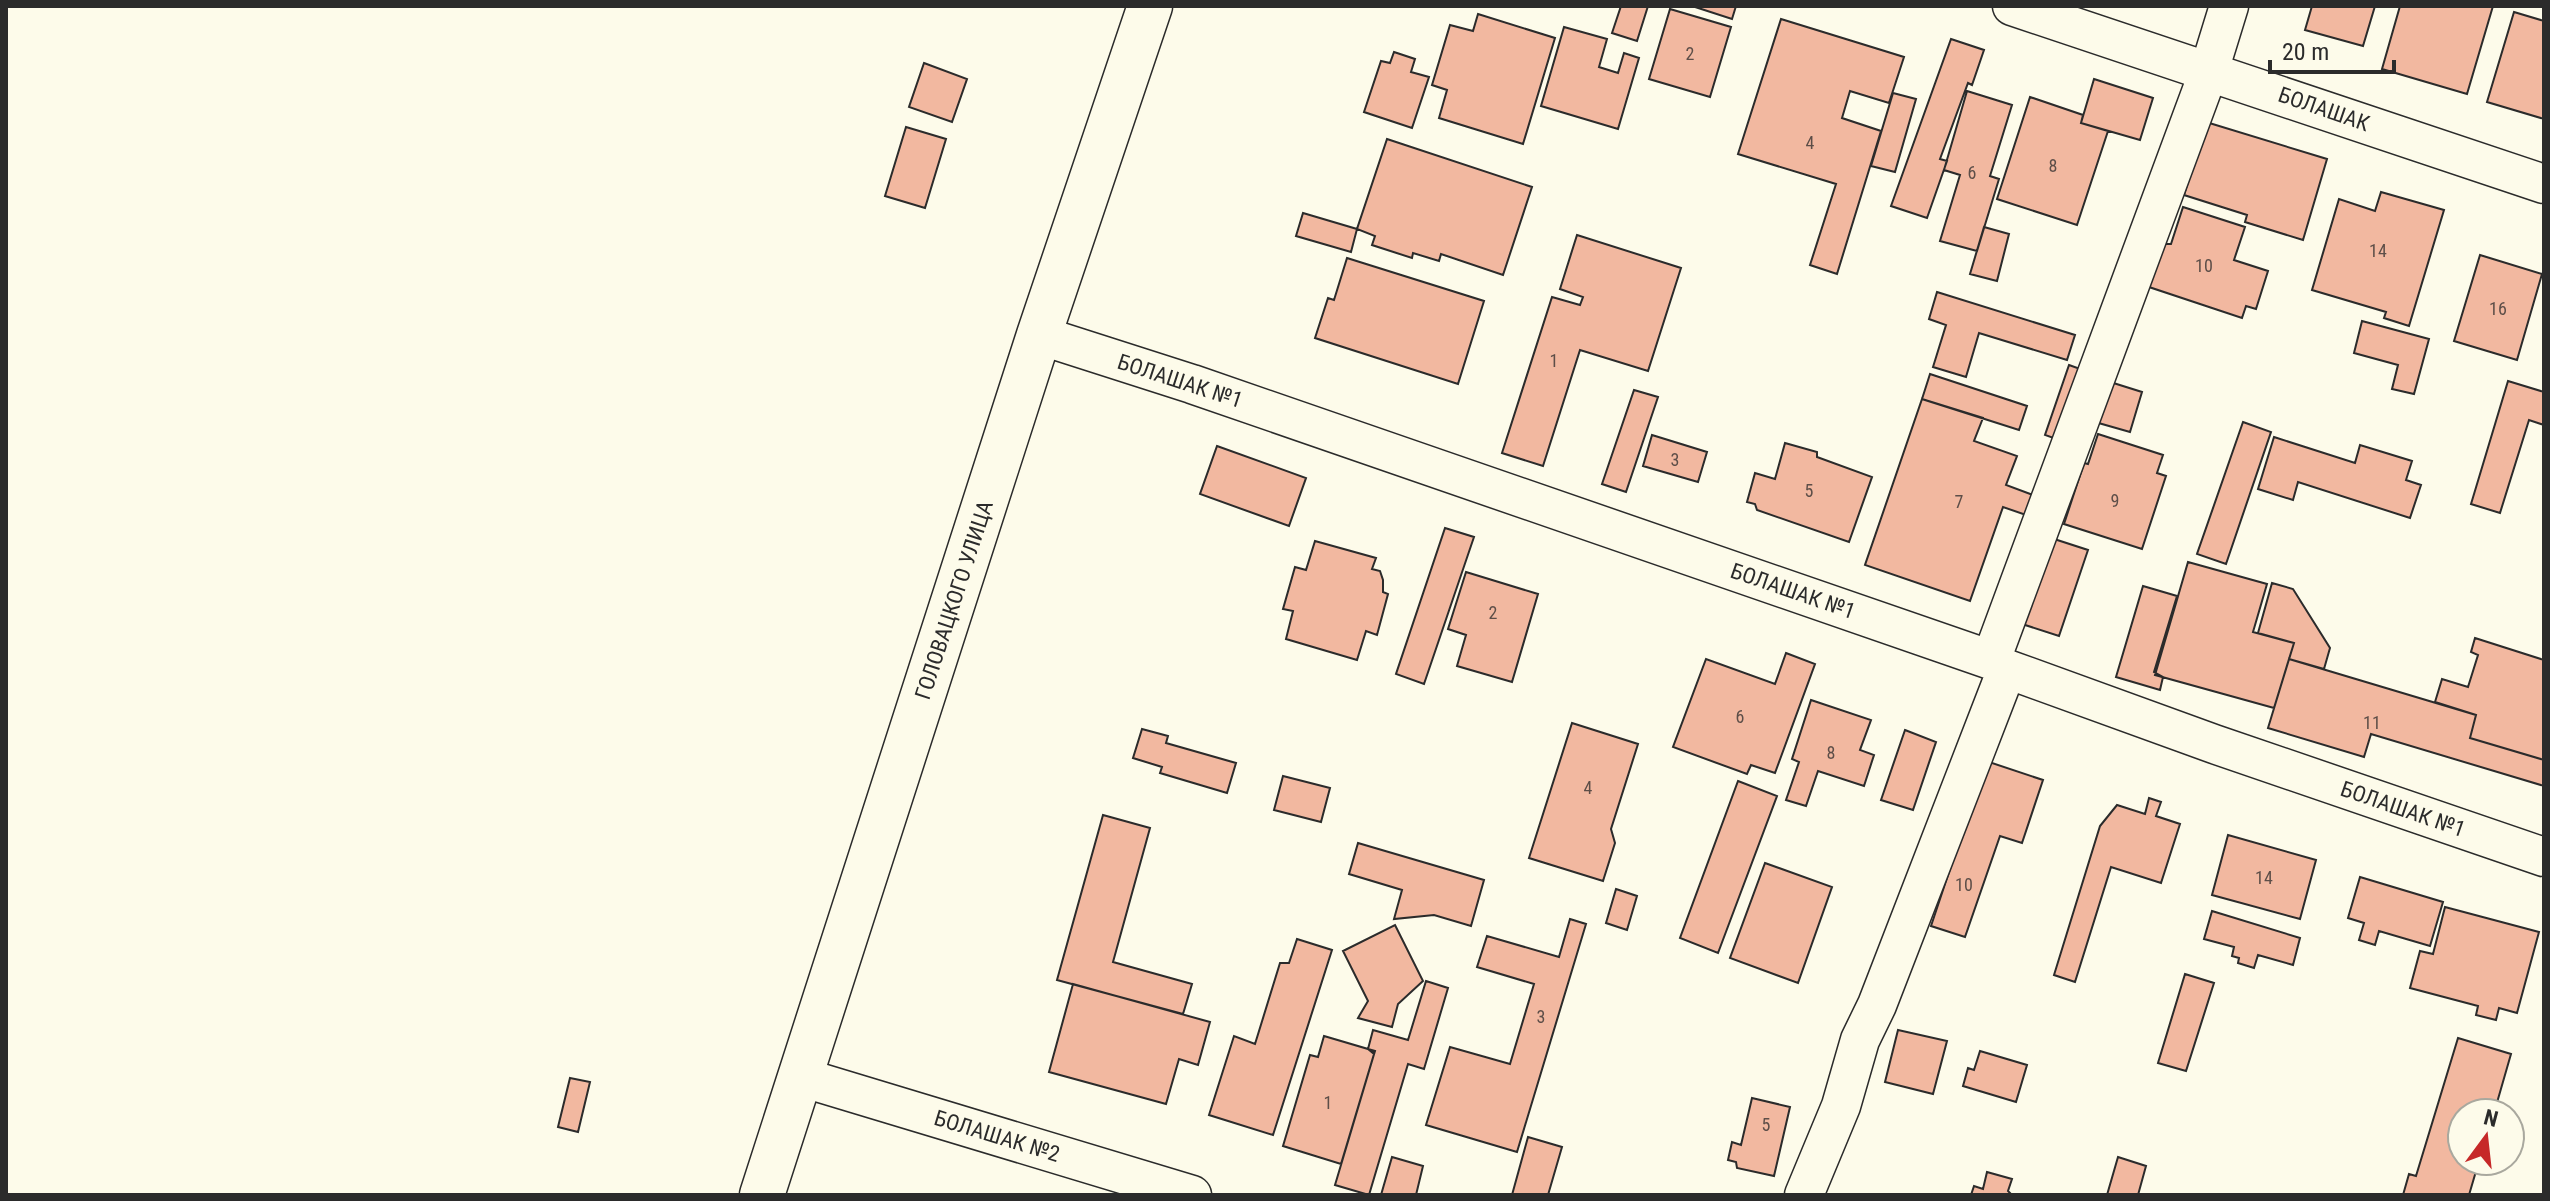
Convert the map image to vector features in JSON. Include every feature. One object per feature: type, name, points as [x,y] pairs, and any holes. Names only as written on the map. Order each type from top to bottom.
[{"type":"main road","name":"ГОЛОВАЦКОГО УЛИЦА","points":[[762,1195],[1039,335],[1150,6]]},
{"type":"street","name":"БОЛАШАК","points":[[2012,6],[2544,184]]},
{"type":"street","points":[[1804,1195],[1841,1106],[1860,1040],[1882,990],[1999,664],[2209,71],[2229,6]]},
{"type":"street","name":"БОЛАШАК №1","points":[[1039,335],[1192,384],[2544,857]]},
{"type":"street","name":"БОЛАШАК №2","points":[[801,1077],[1192,1195]]},
{"type":"building","points":[[1621,6],[1648,6],[1637,41],[1612,33]]},
{"type":"building","points":[[1692,6],[1736,6],[1732,19]]},
{"type":"building","points":[[2312,6],[2375,6],[2363,46],[2305,30]]},
{"type":"building","points":[[2400,6],[2493,6],[2467,94],[2382,69]]},
{"type":"building","points":[[1670,9],[1731,27],[1710,97],[1649,79]]},
{"type":"building","points":[[2514,12],[2544,21],[2544,119],[2487,102]]},
{"type":"building","points":[[1478,14],[1555,38],[1523,144],[1439,118],[1447,90],[1432,85],[1450,25],[1473,31]]},
{"type":"building","points":[[1781,19],[1904,57],[1889,103],[1850,91],[1842,118],[1881,131],[1837,274],[1810,265],[1836,184],[1738,154]]},
{"type":"building","points":[[1564,27],[1607,39],[1599,67],[1618,73],[1624,53],[1639,58],[1618,129],[1541,106]]},
{"type":"building","points":[[1951,39],[1984,50],[1972,85],[1968,83],[1940,159],[1947,161],[1927,218],[1891,206]]},
{"type":"building","points":[[1394,52],[1415,59],[1411,72],[1429,77],[1412,128],[1364,112],[1381,61],[1390,63]]},
{"type":"building","points":[[924,63],[967,79],[952,122],[909,107]]},
{"type":"building","points":[[2094,79],[2153,98],[2140,140],[2081,123]]},
{"type":"building","points":[[1967,91],[2012,105],[1990,176],[1999,179],[1977,251],[1940,241],[1960,175],[1944,170]]},
{"type":"building","points":[[1893,93],[1916,99],[1895,172],[1871,166]]},
{"type":"building","points":[[2030,97],[2083,115],[2081,123],[2108,131],[2077,225],[1997,199]]},
{"type":"building","points":[[2206,122],[2327,159],[2303,240],[2245,222],[2247,215],[2184,195]]},
{"type":"building","points":[[906,127],[946,139],[925,208],[885,196]]},
{"type":"building","points":[[1387,139],[1532,187],[1503,275],[1441,254],[1439,261],[1413,253],[1412,258],[1372,245],[1375,236],[1357,229]]},
{"type":"building","points":[[2381,192],[2444,210],[2409,326],[2384,318],[2386,312],[2312,290],[2339,199],[2375,211]]},
{"type":"building","points":[[2183,207],[2245,227],[2234,260],[2268,271],[2256,309],[2246,306],[2242,318],[2149,287],[2163,244],[2171,244]]},
{"type":"building","points":[[1303,213],[1357,229],[1351,252],[1296,236]]},
{"type":"building","points":[[1984,227],[2009,234],[1997,281],[1970,274]]},
{"type":"building","points":[[1577,235],[1681,268],[1648,371],[1580,350],[1543,466],[1502,453],[1552,297],[1580,305],[1583,297],[1560,289]]},
{"type":"building","points":[[2480,255],[2542,274],[2517,360],[2454,341]]},
{"type":"building","points":[[1347,258],[1484,301],[1458,384],[1315,338],[1328,298],[1334,300]]},
{"type":"building","points":[[1937,292],[2075,335],[2067,360],[1979,333],[1966,377],[1933,367],[1946,325],[1929,319]]},
{"type":"building","points":[[2362,321],[2429,339],[2414,394],[2392,389],[2398,365],[2354,353]]},
{"type":"building","points":[[2069,365],[2086,371],[2062,441],[2045,435]]},
{"type":"building","points":[[1930,374],[2027,406],[2019,430],[1922,399]]},
{"type":"building","points":[[2107,381],[2142,392],[2130,432],[2095,422]]},
{"type":"building","points":[[2508,381],[2544,392],[2544,425],[2529,420],[2500,513],[2471,504]]},
{"type":"building","points":[[1634,390],[1658,397],[1626,492],[1602,484]]},
{"type":"building","points":[[1922,399],[1983,418],[1974,441],[2017,456],[2006,485],[2033,495],[2026,515],[2003,507],[1970,601],[1865,565]]},
{"type":"building","points":[[2243,422],[2271,432],[2226,564],[2197,554]]},
{"type":"building","points":[[2098,434],[2163,455],[2157,473],[2166,476],[2142,549],[2064,524],[2084,463],[2088,464]]},
{"type":"building","points":[[1652,435],[1707,452],[1698,482],[1643,466]]},
{"type":"building","points":[[2274,437],[2355,463],[2360,445],[2412,461],[2406,480],[2421,485],[2410,518],[2298,482],[2293,500],[2258,489]]},
{"type":"building","points":[[1785,443],[1817,452],[1817,457],[1872,477],[1849,542],[1757,510],[1755,504],[1747,502],[1755,473],[1775,479]]},
{"type":"building","points":[[1217,446],[1306,478],[1289,526],[1200,494]]},
{"type":"building","points":[[1445,528],[1474,537],[1424,684],[1396,674]]},
{"type":"building","points":[[2048,537],[2088,550],[2059,636],[2019,623]]},
{"type":"building","points":[[1315,541],[1376,558],[1372,569],[1380,571],[1383,592],[1388,594],[1377,635],[1366,631],[1357,660],[1286,639],[1293,611],[1283,609],[1295,567],[1306,570]]},
{"type":"building","points":[[2188,562],[2267,584],[2253,632],[2294,643],[2274,708],[2155,675]]},
{"type":"building","points":[[1466,572],[1538,594],[1512,682],[1457,666],[1466,635],[1448,629]]},
{"type":"building","points":[[2272,583],[2293,589],[2330,648],[2324,669],[2289,659],[2294,643],[2258,633]]},
{"type":"building","points":[[2143,586],[2177,596],[2154,672],[2163,677],[2160,690],[2116,677]]},
{"type":"building","points":[[2475,638],[2544,660],[2544,760],[2470,738],[2476,715],[2435,702],[2442,679],[2468,687],[2478,655],[2471,652]]},
{"type":"building","points":[[1786,653],[1815,664],[1775,773],[1751,765],[1747,774],[1673,747],[1706,659],[1775,684]]},
{"type":"building","points":[[2289,659],[2476,715],[2470,738],[2544,760],[2544,786],[2371,734],[2364,757],[2268,728]]},
{"type":"building","points":[[1811,700],[1871,720],[1860,750],[1874,755],[1864,786],[1818,771],[1806,806],[1786,800],[1799,762],[1792,759]]},
{"type":"building","points":[[1572,723],[1638,744],[1611,829],[1615,843],[1603,881],[1529,858]]},
{"type":"building","points":[[1142,729],[1168,736],[1166,743],[1236,763],[1227,793],[1160,773],[1162,767],[1133,758]]},
{"type":"building","points":[[1905,730],[1936,742],[1913,810],[1881,800]]},
{"type":"building","points":[[1986,761],[2043,780],[2022,843],[2000,836],[1965,937],[1931,926]]},
{"type":"building","points":[[1283,776],[1330,788],[1321,822],[1274,810]]},
{"type":"building","points":[[1738,781],[1777,796],[1718,953],[1680,938]]},
{"type":"building","points":[[2149,798],[2161,802],[2156,816],[2180,824],[2161,883],[2111,867],[2075,982],[2054,975],[2100,826],[2117,805],[2145,814]]},
{"type":"building","points":[[1103,815],[1150,828],[1113,962],[1192,984],[1183,1014],[1057,980]]},
{"type":"building","points":[[2228,835],[2316,860],[2300,919],[2212,895]]},
{"type":"building","points":[[1358,843],[1484,880],[1471,926],[1434,915],[1394,919],[1402,890],[1349,874]]},
{"type":"building","points":[[1765,863],[1832,887],[1798,983],[1730,958]]},
{"type":"building","points":[[2360,877],[2443,902],[2430,946],[2379,931],[2375,945],[2359,940],[2364,923],[2348,918]]},
{"type":"building","points":[[1616,889],[1637,896],[1627,930],[1606,923]]},
{"type":"building","points":[[2445,907],[2539,932],[2517,1013],[2499,1008],[2496,1020],[2476,1015],[2478,1006],[2410,988],[2420,951],[2433,954]]},
{"type":"building","points":[[2212,911],[2300,938],[2293,965],[2258,955],[2254,968],[2238,963],[2239,958],[2232,956],[2234,947],[2204,939]]},
{"type":"building","points":[[1570,919],[1586,924],[1517,1152],[1426,1125],[1450,1047],[1510,1064],[1534,984],[1477,967],[1487,936],[1559,957]]},
{"type":"building","points":[[1395,925],[1423,981],[1398,1004],[1392,1027],[1358,1018],[1368,1001],[1343,951]]},
{"type":"building","points":[[1297,939],[1332,950],[1273,1135],[1209,1115],[1234,1036],[1255,1044],[1280,963],[1289,963]]},
{"type":"building","points":[[2185,974],[2214,983],[2186,1071],[2158,1063]]},
{"type":"building","points":[[1426,981],[1448,988],[1424,1069],[1408,1064],[1369,1195],[1335,1185],[1375,1051],[1368,1049],[1373,1030],[1408,1040]]},
{"type":"building","points":[[1073,984],[1210,1022],[1198,1065],[1179,1059],[1166,1104],[1049,1072]]},
{"type":"building","points":[[1898,1030],[1947,1041],[1933,1094],[1885,1082]]},
{"type":"building","points":[[1324,1036],[1368,1049],[1374,1054],[1341,1164],[1283,1146],[1310,1055],[1318,1057]]},
{"type":"building","points":[[2458,1038],[2511,1054],[2499,1097],[2446,1097],[2446,1177],[2474,1177],[2469,1195],[2403,1195],[2409,1174],[2416,1176]]},
{"type":"building","points":[[1980,1051],[2027,1065],[2016,1102],[1963,1086],[1968,1068],[1974,1070]]},
{"type":"building","points":[[570,1078],[590,1082],[578,1132],[558,1127]]},
{"type":"building","points":[[1752,1098],[1790,1107],[1774,1176],[1737,1168],[1736,1162],[1728,1160],[1732,1142],[1741,1145]]},
{"type":"building","points":[[1528,1137],[1562,1147],[1548,1195],[1512,1195]]},
{"type":"building","points":[[1392,1157],[1423,1166],[1416,1195],[1381,1195]]},
{"type":"building","points":[[2118,1157],[2146,1166],[2138,1195],[2107,1195]]},
{"type":"building","points":[[1987,1172],[2012,1179],[2008,1191],[2012,1195],[1971,1195],[1974,1186],[1983,1189]]}]
